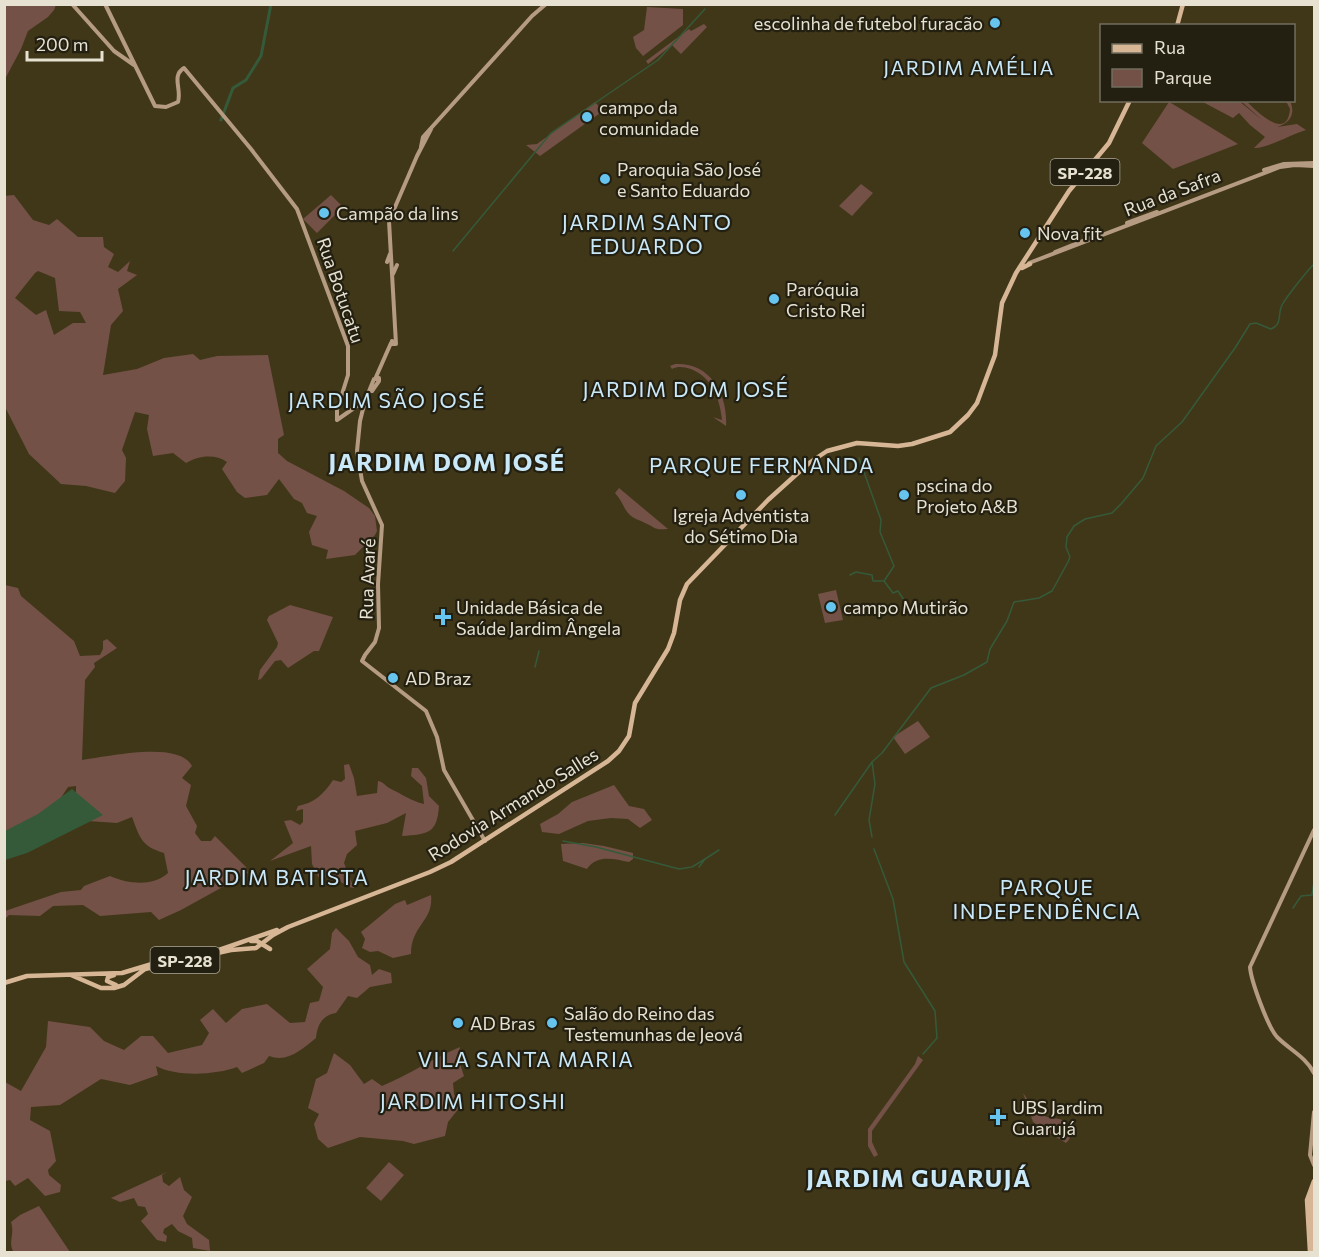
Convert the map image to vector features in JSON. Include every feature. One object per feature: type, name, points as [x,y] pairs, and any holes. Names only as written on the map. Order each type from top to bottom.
[{"type":"main road","points":[[72,4],[114,51],[135,65]]},
{"type":"main road","points":[[105,4],[135,65]]},
{"type":"main road","points":[[393,275],[389,222],[431,129],[535,13],[546,4]]},
{"type":"main road","points":[[1178,24],[1183,4]]},
{"type":"main road","name":"Rua Botucatu","points":[[135,65],[152,101],[155,106],[160,107],[178,102],[180,93],[177,75],[184,68],[297,209],[348,346],[348,373],[337,410],[337,420],[365,401]]},
{"type":"main road","name":"SP-228","points":[[1013,279],[1069,191],[1109,143],[1129,102]]},
{"type":"main road","name":"Rua da Safra","points":[[1027,259],[1038,258],[1273,167],[1294,162],[1314,164]]},
{"type":"main road","name":"Rua da Safra","points":[[1027,259],[1280,167],[1314,164]]},
{"type":"main road","points":[[387,262],[390,254]]},
{"type":"main road","name":"SP-228","points":[[1013,279],[1027,259]]},
{"type":"main road","points":[[393,275],[397,265]]},
{"type":"main road","name":"Rua Avaré","points":[[393,275],[394,342],[365,401],[358,432],[358,466],[365,488],[380,517],[382,533],[378,584],[378,633],[362,662],[426,711],[437,736],[447,775],[485,841]]},
{"type":"main road","name":"Rodovia Armando Salles","points":[[4,983],[27,976],[122,973],[152,964],[213,952],[288,927],[451,862],[567,786],[602,766],[619,751],[629,736],[635,703],[670,643],[683,591],[693,576],[758,510],[809,463],[833,448],[856,442],[908,445],[946,434],[960,423],[977,403],[996,350],[1002,303],[1013,279]]},
{"type":"main road","points":[[1314,830],[1250,968],[1252,981],[1273,1032],[1308,1063],[1314,1073]]},
{"type":"main road","points":[[261,944],[262,939],[271,933]]},
{"type":"main road","points":[[249,941],[257,941],[270,950],[268,941],[271,933]]},
{"type":"main road","points":[[249,941],[254,945],[251,949]]},
{"type":"main road","name":"Rodovia Armando Salles","points":[[71,975],[101,988],[114,988],[124,984],[145,969],[231,950],[251,949],[261,944]]},
{"type":"main road","points":[[122,973],[108,977],[107,981],[113,985],[124,984]]},
{"type":"main road","points":[[1314,1112],[1310,1155],[1314,1165]]},
{"type":"main road","points":[[1312,1252],[1307,1198],[1314,1181]]},
{"type":"main road","points":[[1312,1252],[1311,1202],[1314,1190]]},
{"type":"green space","points":[[5,4],[56,5],[48,17],[28,31],[5,79]]},
{"type":"green space","points":[[647,7],[683,9],[683,25],[643,56],[636,48],[633,37],[644,30]]},
{"type":"green space","points":[[704,24],[707,27],[681,54],[672,45],[648,64],[646,61],[689,29],[691,31]]},
{"type":"green space","points":[[595,102],[603,111],[540,156],[526,145],[537,144]]},
{"type":"green space","points":[[1169,102],[1238,144],[1173,169],[1142,143]]},
{"type":"green space","points":[[1203,102],[1240,102],[1262,120],[1242,102],[1247,102],[1277,124],[1288,119],[1290,109],[1286,102],[1290,102],[1291,117],[1285,123],[1277,127],[1297,124],[1306,130],[1254,148],[1265,137],[1239,113],[1233,118]]},
{"type":"green space","points":[[861,184],[873,193],[852,216],[839,206]]},
{"type":"green space","points":[[14,195],[33,220],[49,225],[57,219],[78,237],[103,237],[104,247],[114,254],[108,267],[118,272],[130,261],[127,271],[137,275],[118,289],[123,311],[111,325],[103,375],[137,369],[164,358],[193,354],[200,360],[217,356],[268,355],[284,435],[278,439],[278,453],[287,461],[344,491],[369,508],[375,516],[377,531],[375,535],[355,555],[326,559],[328,550],[312,545],[309,532],[317,516],[307,513],[302,503],[294,499],[279,479],[267,495],[245,498],[237,492],[222,469],[227,462],[222,459],[206,456],[186,463],[173,453],[153,456],[147,429],[149,415],[135,412],[122,450],[126,458],[125,481],[115,493],[86,486],[61,484],[29,454],[5,407],[4,196]],"holes":[[[38,271],[55,278],[59,311],[80,312],[86,323],[73,323],[54,335],[46,310],[36,315],[15,298]]]},
{"type":"green space","name":"Campão da lins","points":[[331,195],[343,207],[317,233],[303,219]]},
{"type":"green space","points":[[675,364],[698,368],[714,382],[724,403],[726,426],[713,417],[722,420],[717,397],[710,383],[691,369],[677,367],[672,369],[670,366]]},
{"type":"green space","points":[[619,488],[668,529],[655,528],[630,515],[615,493]]},
{"type":"green space","points":[[5,585],[18,588],[21,596],[74,641],[80,656],[100,655],[103,641],[107,639],[117,648],[94,663],[95,667],[85,680],[82,760],[141,752],[173,754],[185,758],[192,766],[182,778],[191,785],[186,806],[197,826],[195,833],[201,841],[211,841],[215,836],[246,867],[248,873],[159,920],[151,912],[100,916],[83,905],[53,906],[40,916],[9,915],[5,919],[5,911],[61,892],[81,890],[84,886],[110,876],[140,883],[155,880],[168,873],[164,853],[150,847],[142,840],[132,817],[117,823],[88,821],[76,797],[76,786],[68,787],[55,807],[5,834]]},
{"type":"green space","name":"campo Mutirão","points":[[836,590],[843,620],[825,623],[818,594]]},
{"type":"green space","points":[[290,605],[333,617],[319,651],[314,651],[288,668],[281,660],[275,661],[258,680],[260,670],[278,643],[267,620],[269,616]]},
{"type":"green space","points":[[918,721],[930,737],[905,754],[893,737]]},
{"type":"green space","points":[[349,764],[357,796],[377,793],[378,781],[424,804],[422,786],[411,776],[412,768],[418,768],[426,778],[429,796],[439,806],[436,822],[430,831],[402,836],[406,813],[387,823],[355,831],[357,845],[347,854],[344,863],[354,888],[327,873],[325,884],[322,884],[312,864],[311,846],[270,861],[293,843],[284,821],[291,820],[300,825],[303,822],[303,809],[296,811],[298,806],[318,797],[333,780],[341,782],[345,779],[344,765]]},
{"type":"green space","points":[[614,785],[629,806],[644,809],[652,820],[640,828],[628,819],[611,818],[588,821],[559,834],[542,832],[540,824],[558,814],[572,802]]},
{"type":"green space","points":[[583,843],[633,853],[633,859],[629,862],[601,859],[587,869],[563,861],[561,844]]},
{"type":"green space","points":[[431,895],[429,911],[415,936],[411,954],[393,958],[378,951],[370,952],[362,948],[365,939],[361,932],[395,904],[405,900],[407,905]]},
{"type":"green space","points":[[336,928],[349,941],[358,957],[370,965],[372,975],[379,969],[391,973],[392,983],[370,987],[357,998],[348,996],[336,1013],[327,1016],[321,1022],[316,1038],[294,1054],[282,1058],[269,1056],[264,1063],[242,1073],[237,1067],[196,1074],[164,1070],[156,1066],[158,1075],[130,1085],[101,1079],[60,1105],[31,1107],[30,1120],[50,1131],[56,1161],[48,1170],[49,1175],[61,1185],[60,1192],[45,1196],[28,1178],[15,1186],[10,1180],[5,1181],[5,1082],[21,1091],[46,1047],[48,1021],[90,1027],[104,1041],[124,1050],[141,1036],[153,1036],[168,1053],[202,1045],[209,1033],[200,1020],[213,1009],[226,1023],[242,1009],[267,1004],[290,1023],[305,1022],[310,1003],[319,1001],[323,987],[307,969],[330,949],[332,933]]},
{"type":"green space","points":[[460,1047],[458,1058],[464,1076],[453,1083],[454,1094],[460,1107],[448,1122],[445,1136],[414,1144],[360,1137],[328,1148],[318,1139],[314,1124],[319,1114],[308,1108],[316,1079],[327,1073],[334,1053],[350,1065],[364,1084],[372,1079],[382,1086]]},
{"type":"green space","points":[[918,1056],[923,1060],[872,1131],[872,1142],[878,1155],[874,1157],[868,1146],[868,1129],[915,1064]]},
{"type":"green space","points":[[1023,1093],[1040,1113],[1065,1122],[1070,1136],[1066,1143],[1033,1122]]},
{"type":"green space","points":[[389,1162],[404,1175],[381,1201],[366,1188]]},
{"type":"green space","points":[[167,1172],[162,1175],[163,1182],[169,1186],[180,1177],[184,1190],[192,1197],[183,1216],[187,1224],[209,1240],[210,1251],[193,1248],[192,1238],[178,1231],[172,1224],[164,1229],[163,1233],[167,1236],[166,1242],[157,1240],[141,1221],[148,1214],[145,1207],[138,1206],[134,1198],[120,1202],[111,1198]]},
{"type":"green space","points":[[39,1206],[70,1252],[11,1252],[13,1251],[11,1222]]},
{"type":"shaded area","points":[[72,789],[103,815],[27,853],[5,860],[5,831],[38,814]]},
{"type":"waterway","points":[[221,120],[233,88],[246,80],[261,56],[271,4]]},
{"type":"waterway","points":[[453,251],[551,133],[658,60],[705,9]]},
{"type":"waterway","points":[[872,837],[869,820],[875,784],[872,762],[882,753],[931,688],[964,675],[987,662],[990,649],[1007,621],[1014,602],[1039,598],[1052,591],[1070,557],[1066,547],[1067,537],[1074,526],[1085,519],[1112,513],[1121,504],[1143,478],[1156,446],[1182,422],[1250,324],[1256,323],[1271,329],[1275,327],[1285,301],[1314,264]]},
{"type":"waterway","points":[[859,458],[881,520],[880,532],[894,566],[884,581],[893,593],[898,591],[904,600]]},
{"type":"waterway","points":[[850,575],[856,572],[872,575],[873,581],[883,581]]},
{"type":"waterway","points":[[535,667],[539,651]]},
{"type":"waterway","points":[[835,815],[872,762]]},
{"type":"waterway","points":[[563,841],[596,847],[679,869],[692,867],[705,859]]},
{"type":"waterway","points":[[874,849],[893,899],[904,962],[935,1011],[937,1038],[923,1054]]},
{"type":"waterway","points":[[699,867],[705,859],[719,850]]},
{"type":"waterway","points":[[1293,908],[1301,896],[1312,895],[1314,882]]},
{"type":"place","name":"escolinha de futebol furacão","points":[[995,23]]},
{"type":"place","name":"campo da comunidade","points":[[587,117]]},
{"type":"place","name":"Paroquia São José e Santo Eduardo","points":[[605,179]]},
{"type":"place","name":"Campão da lins","points":[[324,213]]},
{"type":"place","name":"Nova fit","points":[[1025,233]]},
{"type":"place","name":"Paróquia Cristo Rei","points":[[774,299]]},
{"type":"place","name":"Igreja Adventista do Sétimo Dia","points":[[741,495]]},
{"type":"place","name":"pscina do Projeto A&B","points":[[904,495]]},
{"type":"place","name":"campo Mutirão","points":[[831,607]]},
{"type":"place","name":"Unidade Básica de Saúde Jardim Ângela","points":[[443,617]]},
{"type":"place","name":"AD Braz","points":[[393,678]]},
{"type":"place","name":"AD Bras","points":[[458,1023]]},
{"type":"place","name":"Salão do Reino das Testemunhas de Jeová","points":[[552,1023]]},
{"type":"place","name":"UBS Jardim Guarujá","points":[[998,1117]]},
{"type":"district","name":"JARDIM AMÉLIA","points":[[969,67]]},
{"type":"district","name":"JARDIM SANTO EDUARDO","points":[[647,233]]},
{"type":"district","name":"JARDIM DOM JOSÉ","points":[[686,388]]},
{"type":"district","name":"JARDIM SÃO JOSÉ","points":[[387,399]]},
{"type":"district","name":"JARDIM DOM JOSÉ","points":[[447,461]]},
{"type":"district","name":"PARQUE FERNANDA","points":[[762,464]]},
{"type":"district","name":"JARDIM BATISTA","points":[[277,876]]},
{"type":"district","name":"PARQUE INDEPENDÊNCIA","points":[[1047,898]]},
{"type":"district","name":"VILA SANTA MARIA","points":[[526,1058]]},
{"type":"district","name":"JARDIM HITOSHI","points":[[473,1100]]},
{"type":"district","name":"JARDIM GUARUJÁ","points":[[919,1177]]}]
